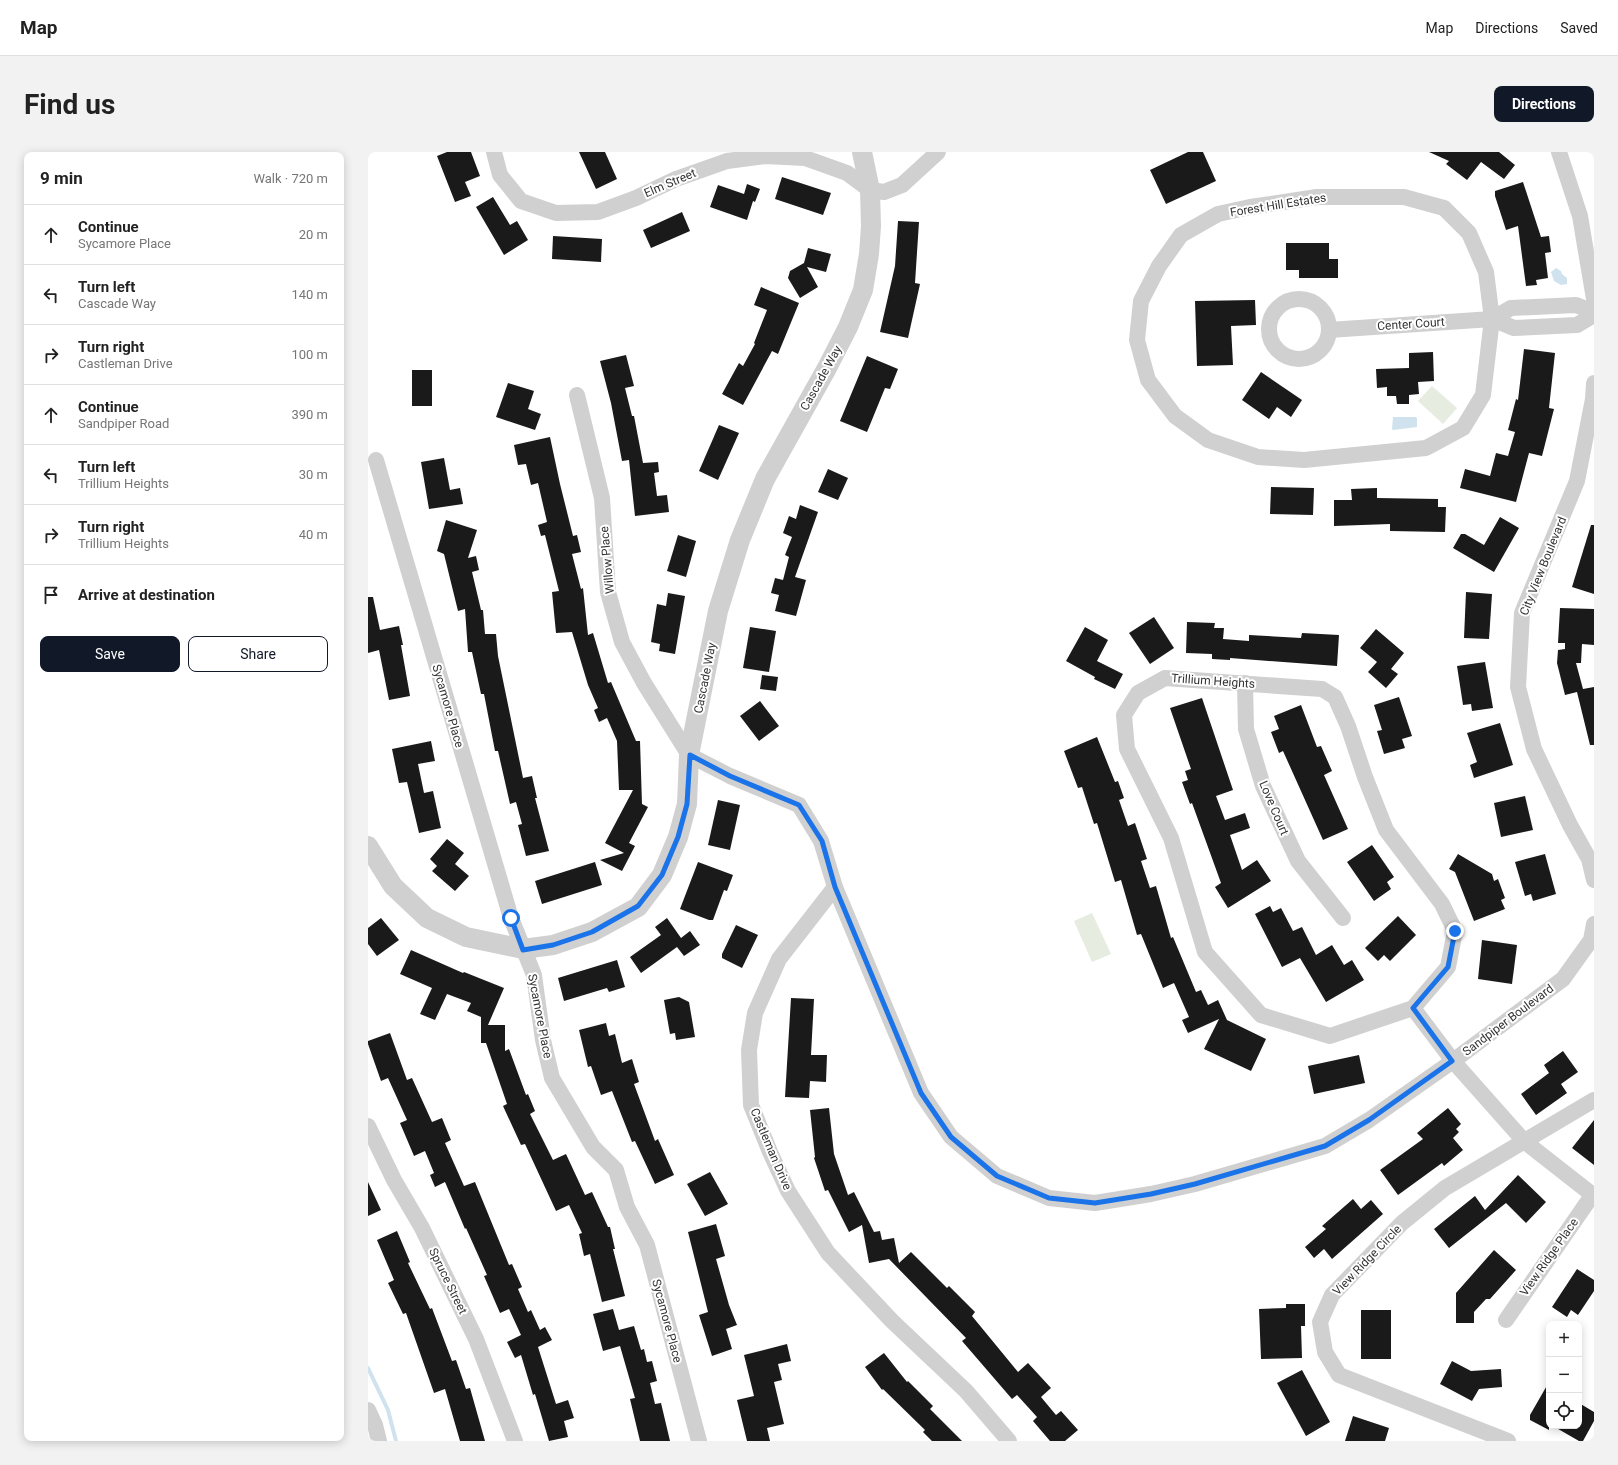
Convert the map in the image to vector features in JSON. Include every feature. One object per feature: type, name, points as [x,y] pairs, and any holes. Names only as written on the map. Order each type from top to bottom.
[{"type":"street","name":"Elm Street","points":[[494,152],[500,175],[521,201],[556,214],[598,212],[636,198],[724,157],[765,156],[805,158],[847,173],[870,190]]},
{"type":"street","name":"Cascade Way","points":[[368,846],[393,886],[427,918],[466,937],[523,950],[553,945],[592,932],[638,906],[662,875],[678,837],[687,804],[690,755],[718,611],[740,540],[765,479],[831,361],[848,327],[863,290],[869,254],[871,226],[870,190],[862,152]]},
{"type":"street","points":[[870,190],[884,192],[902,185],[938,152]]},
{"type":"street","points":[[1559,152],[1580,216],[1594,299]]},
{"type":"street","name":"Forest Hill Estates","points":[[1317,197],[1404,197],[1444,208],[1469,233],[1486,272],[1492,319],[1483,395],[1463,428],[1426,448],[1304,460],[1258,457],[1208,440],[1175,416],[1148,380],[1137,340],[1142,301],[1158,266],[1182,236],[1218,214],[1250,207],[1317,197]]},
{"type":"street","name":"Center Court","points":[[1329,330],[1492,319],[1514,328],[1577,325],[1594,313]]},
{"type":"street","name":"City View Boulevard","points":[[1594,383],[1593,399],[1577,481],[1522,613],[1518,687],[1534,749],[1570,824],[1590,859],[1594,880]]},
{"type":"street","name":"Willow Place","points":[[577,395],[602,498],[608,592],[622,642],[644,683],[690,755]]},
{"type":"street","name":"Sycamore Place","points":[[376,460],[509,910],[523,950],[534,975],[543,1040],[552,1078],[593,1147],[616,1170],[627,1207],[647,1245],[699,1441]]},
{"type":"street","name":"Trillium Heights","points":[[1165,678],[1322,689],[1335,697],[1348,726],[1364,777],[1386,830],[1442,904],[1455,931],[1448,967],[1413,1008],[1330,1036],[1261,1015],[1205,952],[1171,838],[1127,748],[1124,714],[1138,693],[1165,678]]},
{"type":"street","name":"Love Court","points":[[1245,683],[1246,729],[1263,786],[1298,861],[1344,918]]},
{"type":"street","points":[[690,755],[730,776],[799,805],[822,841],[835,887]]},
{"type":"street","name":"Sandpiper Boulevard","points":[[835,887],[921,1093],[951,1137],[997,1176],[1049,1198],[1095,1203],[1151,1194],[1195,1184],[1325,1146],[1369,1120],[1452,1061],[1562,979],[1591,940],[1594,924]]},
{"type":"street","name":"Castleman Drive","points":[[835,887],[779,959],[755,1013],[749,1050],[751,1105],[788,1191],[828,1253],[892,1322],[966,1391],[1009,1441]]},
{"type":"street","points":[[1413,1008],[1452,1061],[1524,1141],[1593,1195]]},
{"type":"street","name":"View Ridge Circle","points":[[1508,1441],[1340,1375],[1325,1352],[1320,1322],[1332,1295],[1402,1223],[1445,1188],[1594,1100]]},
{"type":"street","name":"Spruce Street","points":[[368,1126],[394,1180],[422,1228],[476,1339],[515,1441]]},
{"type":"street","name":"View Ridge Place","points":[[1506,1320],[1593,1195]]},
{"type":"street","points":[[368,1410],[375,1426],[379,1441]]},
{"type":"shaded area","points":[[1432,386],[1457,408],[1443,424],[1418,401]]},
{"type":"shaded area","points":[[1092,913],[1111,954],[1092,962],[1074,921]]},
{"type":"water","points":[[1556,268],[1567,278],[1567,284],[1561,285],[1554,281],[1551,272]]},
{"type":"water","points":[[1393,417],[1416,417],[1417,427],[1393,430]]},
{"type":"building","points":[[447,152],[471,152],[480,176],[465,182],[471,196],[455,202],[437,156]]},
{"type":"building","points":[[579,152],[605,152],[617,179],[596,189]]},
{"type":"building","points":[[1188,152],[1203,152],[1216,181],[1166,204],[1150,170]]},
{"type":"building","points":[[1429,152],[1499,152],[1515,165],[1504,179],[1481,162],[1467,180],[1446,164],[1449,161]]},
{"type":"building","points":[[782,177],[831,193],[823,215],[775,199]]},
{"type":"building","points":[[1523,182],[1541,237],[1549,236],[1551,252],[1545,253],[1548,278],[1536,280],[1537,285],[1526,286],[1518,226],[1506,230],[1495,196],[1495,191]]},
{"type":"building","points":[[747,184],[760,189],[755,202],[753,201],[747,220],[710,207],[718,185],[744,194]]},
{"type":"building","points":[[493,197],[510,225],[517,221],[528,240],[504,255],[476,207]]},
{"type":"building","points":[[682,212],[690,231],[651,248],[643,230]]},
{"type":"building","points":[[898,221],[919,222],[915,283],[920,284],[908,338],[880,332],[895,266]]},
{"type":"building","points":[[553,236],[602,239],[601,262],[552,259]]},
{"type":"building","points":[[1286,243],[1329,243],[1329,259],[1338,259],[1338,278],[1299,278],[1299,270],[1286,270]]},
{"type":"building","points":[[808,248],[831,254],[826,272],[807,267],[818,287],[800,298],[788,278],[790,271],[804,263]]},
{"type":"building","points":[[761,287],[799,303],[778,354],[772,351],[743,405],[722,394],[739,363],[743,366],[755,344],[754,343],[767,310],[754,305]]},
{"type":"building","points":[[1255,300],[1256,325],[1231,326],[1233,365],[1197,366],[1195,301]]},
{"type":"building","points":[[1524,349],[1555,353],[1549,408],[1554,409],[1542,456],[1529,453],[1516,502],[1460,488],[1465,469],[1490,476],[1496,453],[1508,456],[1515,432],[1508,430],[1516,399],[1518,400]]},
{"type":"building","points":[[1433,352],[1434,381],[1418,382],[1419,394],[1409,395],[1409,404],[1397,404],[1396,396],[1387,396],[1387,387],[1377,388],[1376,369],[1409,368],[1409,353]]},
{"type":"building","points":[[626,355],[634,386],[625,388],[632,416],[634,416],[643,463],[658,462],[659,472],[654,473],[657,496],[667,495],[669,512],[635,516],[629,460],[622,461],[611,403],[600,361]]},
{"type":"building","points":[[867,356],[898,369],[890,389],[885,388],[867,432],[840,421]]},
{"type":"building","points":[[412,370],[432,370],[432,406],[412,406]]},
{"type":"building","points":[[1261,372],[1302,400],[1291,417],[1277,407],[1269,419],[1242,400]]},
{"type":"building","points":[[508,383],[534,391],[528,409],[541,414],[535,430],[496,417]]},
{"type":"building","points":[[719,425],[739,433],[718,480],[699,471]]},
{"type":"building","points":[[550,437],[573,536],[577,535],[581,552],[572,554],[581,589],[583,588],[588,635],[593,633],[608,683],[611,682],[636,741],[640,741],[642,804],[648,807],[629,843],[635,846],[622,871],[600,860],[624,853],[605,843],[633,790],[619,790],[617,741],[607,718],[599,722],[594,710],[598,708],[588,685],[572,632],[556,633],[552,592],[559,591],[545,535],[541,536],[538,525],[547,522],[538,483],[531,485],[526,464],[518,465],[514,445]]},
{"type":"building","points":[[444,458],[450,490],[460,488],[463,504],[429,509],[421,462]]},
{"type":"building","points":[[828,469],[848,478],[838,500],[818,492]]},
{"type":"building","points":[[1271,487],[1314,488],[1313,515],[1270,514]]},
{"type":"building","points":[[1377,488],[1377,498],[1438,499],[1438,507],[1446,507],[1445,532],[1390,531],[1390,524],[1334,526],[1334,500],[1352,500],[1351,489]]},
{"type":"building","points":[[800,505],[818,512],[795,577],[806,580],[796,616],[775,611],[779,595],[771,593],[775,578],[783,580],[789,557],[785,555],[792,537],[783,533],[789,516],[796,519]]},
{"type":"building","points":[[1500,517],[1519,528],[1494,572],[1453,548],[1461,534],[1465,534],[1484,545]]},
{"type":"building","points":[[446,520],[477,530],[468,558],[476,556],[479,570],[472,572],[481,610],[483,610],[485,634],[496,634],[498,656],[523,778],[532,776],[537,798],[535,798],[549,851],[526,856],[518,825],[522,824],[516,802],[510,804],[498,751],[495,751],[484,694],[481,694],[472,652],[468,652],[465,609],[458,611],[444,554],[437,551]]},
{"type":"building","points":[[1591,525],[1594,525],[1594,594],[1572,587]]},
{"type":"building","points":[[678,535],[696,541],[686,577],[667,571]]},
{"type":"building","points":[[1466,592],[1492,594],[1489,639],[1464,638]]},
{"type":"building","points":[[668,593],[685,596],[675,654],[659,651],[660,644],[651,642],[657,604],[666,606]]},
{"type":"building","points":[[368,597],[373,597],[380,630],[399,626],[410,696],[389,700],[379,650],[368,653]]},
{"type":"building","points":[[1560,608],[1594,609],[1594,645],[1582,644],[1581,663],[1576,663],[1583,689],[1594,687],[1594,745],[1590,745],[1577,692],[1565,695],[1557,663],[1558,650],[1565,649],[1565,643],[1558,643]]},
{"type":"building","points":[[1154,617],[1174,648],[1150,664],[1129,633]]},
{"type":"building","points":[[1187,622],[1215,623],[1214,628],[1224,628],[1223,639],[1249,641],[1249,635],[1301,638],[1302,633],[1339,635],[1337,666],[1230,658],[1230,660],[1212,659],[1212,654],[1186,653]]},
{"type":"building","points":[[750,627],[776,631],[769,672],[743,668]]},
{"type":"building","points":[[1085,627],[1108,640],[1097,661],[1123,674],[1115,689],[1094,679],[1095,677],[1066,661]]},
{"type":"building","points":[[1376,629],[1404,653],[1391,669],[1398,674],[1386,688],[1368,672],[1377,662],[1360,648]]},
{"type":"building","points":[[1485,662],[1493,708],[1472,711],[1471,704],[1463,705],[1457,666]]},
{"type":"building","points":[[762,675],[778,677],[776,691],[760,689]]},
{"type":"building","points":[[1399,697],[1412,736],[1402,739],[1405,748],[1384,754],[1377,731],[1382,730],[1374,705]]},
{"type":"building","points":[[1202,698],[1233,790],[1216,796],[1225,820],[1245,813],[1250,828],[1230,835],[1242,870],[1257,860],[1271,881],[1228,908],[1215,887],[1221,883],[1192,803],[1190,804],[1182,782],[1188,780],[1185,771],[1191,769],[1170,708]]},
{"type":"building","points":[[760,701],[779,726],[759,741],[740,716]]},
{"type":"building","points":[[1301,705],[1317,747],[1321,746],[1332,771],[1324,775],[1348,829],[1323,840],[1283,751],[1279,753],[1271,732],[1279,729],[1274,716]]},
{"type":"building","points":[[1500,723],[1513,765],[1474,778],[1470,765],[1477,762],[1467,733]]},
{"type":"building","points":[[1097,737],[1115,782],[1118,781],[1124,798],[1119,800],[1128,826],[1135,823],[1147,859],[1141,861],[1150,888],[1156,886],[1171,938],[1173,937],[1196,992],[1201,990],[1208,1005],[1218,1000],[1227,1020],[1266,1039],[1251,1071],[1204,1049],[1219,1019],[1188,1033],[1182,1020],[1189,1017],[1174,983],[1163,988],[1141,934],[1137,935],[1121,880],[1115,882],[1097,823],[1094,824],[1082,787],[1078,788],[1064,751]]},
{"type":"building","points":[[431,741],[435,761],[418,764],[424,793],[433,791],[441,828],[419,833],[407,782],[399,783],[392,749]]},
{"type":"building","points":[[1525,796],[1533,830],[1501,837],[1494,803]]},
{"type":"building","points":[[718,800],[740,805],[730,850],[708,845]]},
{"type":"building","points":[[447,839],[464,853],[455,864],[469,876],[455,891],[432,871],[437,866],[430,859]]},
{"type":"building","points":[[1372,845],[1394,877],[1387,882],[1391,889],[1374,901],[1347,862]]},
{"type":"building","points":[[1458,854],[1492,874],[1494,881],[1498,879],[1505,898],[1501,900],[1505,909],[1474,921],[1455,872],[1449,869]]},
{"type":"building","points":[[1545,854],[1556,894],[1533,901],[1531,894],[1525,896],[1515,862]]},
{"type":"building","points":[[595,862],[602,885],[542,904],[535,881]]},
{"type":"building","points":[[698,862],[733,875],[727,891],[724,890],[713,920],[709,920],[680,909]]},
{"type":"building","points":[[1270,906],[1273,912],[1281,908],[1293,931],[1302,927],[1316,955],[1332,945],[1344,965],[1352,960],[1364,980],[1326,1002],[1300,958],[1282,967],[1255,914]]},
{"type":"building","points":[[1398,916],[1416,935],[1390,961],[1384,955],[1378,961],[1365,948]]},
{"type":"building","points":[[381,918],[399,940],[377,956],[368,944],[368,928]]},
{"type":"building","points":[[667,918],[681,938],[690,931],[700,945],[684,956],[677,947],[641,973],[630,957],[661,935],[655,927]]},
{"type":"building","points":[[736,925],[758,935],[742,968],[722,958],[722,954]]},
{"type":"building","points":[[1482,940],[1517,945],[1512,984],[1478,979]]},
{"type":"building","points":[[411,950],[463,973],[464,972],[504,988],[488,1025],[505,1025],[505,1051],[509,1049],[526,1095],[528,1094],[535,1111],[530,1114],[553,1160],[566,1154],[585,1195],[592,1192],[608,1227],[610,1227],[615,1249],[613,1249],[625,1296],[602,1302],[590,1254],[584,1256],[579,1234],[582,1233],[569,1205],[556,1211],[525,1144],[521,1145],[503,1106],[507,1104],[486,1043],[481,1043],[481,1017],[467,1011],[471,1003],[447,994],[435,1020],[420,1014],[432,988],[400,974]]},
{"type":"building","points":[[617,960],[625,987],[609,992],[607,988],[564,1001],[558,978]]},
{"type":"building","points":[[679,997],[689,1002],[695,1037],[676,1040],[675,1033],[670,1034],[664,1000]]},
{"type":"building","points":[[791,998],[814,999],[811,1055],[827,1055],[826,1082],[810,1081],[809,1098],[785,1097]]},
{"type":"building","points":[[606,1023],[609,1036],[615,1034],[622,1063],[632,1059],[639,1082],[634,1084],[655,1141],[658,1139],[674,1175],[655,1184],[635,1141],[632,1142],[612,1091],[601,1095],[591,1066],[588,1067],[579,1030]]},
{"type":"building","points":[[390,1033],[407,1080],[412,1078],[432,1122],[442,1118],[451,1140],[445,1143],[464,1186],[475,1182],[509,1265],[512,1264],[522,1287],[518,1289],[528,1312],[531,1310],[540,1330],[545,1327],[552,1340],[538,1347],[556,1404],[568,1400],[574,1418],[564,1421],[568,1437],[549,1441],[535,1394],[533,1395],[521,1355],[515,1358],[507,1342],[521,1335],[509,1309],[500,1313],[484,1276],[487,1275],[445,1182],[435,1187],[430,1175],[434,1173],[425,1151],[414,1156],[400,1123],[407,1120],[388,1078],[381,1081],[368,1044],[368,1041]]},
{"type":"building","points":[[1563,1051],[1578,1072],[1561,1084],[1567,1093],[1536,1115],[1521,1094],[1549,1073],[1544,1065]]},
{"type":"building","points":[[1359,1055],[1365,1083],[1314,1094],[1308,1066]]},
{"type":"building","points":[[829,1108],[834,1154],[848,1195],[854,1192],[874,1232],[880,1231],[882,1240],[894,1238],[899,1263],[911,1252],[947,1288],[949,1286],[975,1312],[972,1316],[1018,1372],[1028,1363],[1051,1388],[1041,1397],[1056,1415],[1061,1411],[1078,1430],[1065,1441],[1050,1441],[1033,1421],[1037,1417],[1017,1395],[1012,1399],[962,1341],[966,1338],[889,1259],[869,1263],[862,1225],[849,1232],[828,1190],[825,1191],[814,1158],[810,1110]]},
{"type":"building","points":[[1448,1108],[1461,1124],[1456,1129],[1459,1132],[1453,1138],[1463,1150],[1444,1166],[1442,1163],[1398,1195],[1380,1170],[1423,1139],[1417,1133]]},
{"type":"building","points":[[1594,1120],[1594,1165],[1572,1148]]},
{"type":"building","points":[[710,1172],[728,1204],[705,1216],[687,1184]]},
{"type":"building","points":[[1518,1175],[1546,1202],[1526,1223],[1506,1203],[1449,1248],[1434,1229],[1475,1196],[1485,1210]]},
{"type":"building","points":[[368,1182],[381,1210],[368,1216]]},
{"type":"building","points":[[1353,1199],[1361,1209],[1371,1200],[1383,1214],[1332,1259],[1324,1249],[1314,1258],[1305,1247],[1326,1229],[1322,1226]]},
{"type":"building","points":[[716,1224],[725,1256],[716,1259],[729,1305],[737,1325],[726,1329],[732,1349],[712,1356],[699,1315],[708,1312],[688,1232]]},
{"type":"building","points":[[397,1231],[410,1262],[408,1263],[430,1309],[432,1308],[452,1361],[456,1360],[466,1389],[470,1388],[485,1441],[460,1441],[445,1389],[434,1393],[406,1313],[403,1314],[388,1283],[394,1280],[377,1240]]},
{"type":"building","points":[[1494,1250],[1516,1270],[1490,1299],[1486,1299],[1474,1312],[1474,1323],[1456,1323],[1456,1293]]},
{"type":"building","points":[[1577,1269],[1594,1280],[1594,1291],[1578,1315],[1571,1310],[1567,1317],[1552,1307]]},
{"type":"building","points":[[1286,1304],[1305,1304],[1305,1326],[1301,1326],[1302,1358],[1261,1359],[1259,1309],[1286,1308]]},
{"type":"building","points":[[613,1309],[619,1330],[634,1326],[641,1350],[644,1349],[647,1362],[652,1361],[657,1381],[650,1383],[655,1404],[661,1403],[670,1441],[640,1441],[630,1399],[635,1398],[620,1346],[603,1351],[593,1314]]},
{"type":"building","points":[[1361,1310],[1391,1310],[1391,1359],[1361,1359]]},
{"type":"building","points":[[787,1344],[791,1361],[778,1364],[782,1380],[774,1382],[784,1424],[767,1428],[770,1441],[747,1441],[737,1400],[754,1396],[744,1355]]},
{"type":"building","points":[[884,1353],[907,1382],[908,1381],[933,1406],[930,1409],[962,1441],[932,1441],[923,1432],[925,1430],[883,1389],[882,1390],[865,1367]]},
{"type":"building","points":[[1452,1361],[1471,1371],[1501,1369],[1502,1387],[1479,1389],[1472,1401],[1440,1384]]},
{"type":"building","points":[[1302,1370],[1330,1422],[1306,1436],[1277,1383]]},
{"type":"building","points":[[1546,1387],[1546,1428],[1530,1420],[1530,1415]]},
{"type":"building","points":[[1582,1405],[1594,1412],[1594,1421],[1583,1441],[1579,1441],[1558,1429],[1582,1429]]},
{"type":"building","points":[[1353,1416],[1389,1428],[1385,1441],[1345,1441]]},
{"type":"waterway","points":[[368,1368],[388,1410],[396,1441]]},
{"type":"route","points":[[511,918],[523,950],[553,945],[592,932],[638,906],[662,875],[678,837],[687,804],[690,755],[730,776],[799,805],[822,841],[835,887],[921,1093],[951,1137],[997,1176],[1049,1198],[1095,1203],[1151,1194],[1195,1184],[1325,1146],[1369,1120],[1452,1061],[1413,1008],[1448,967],[1455,931]]}]
